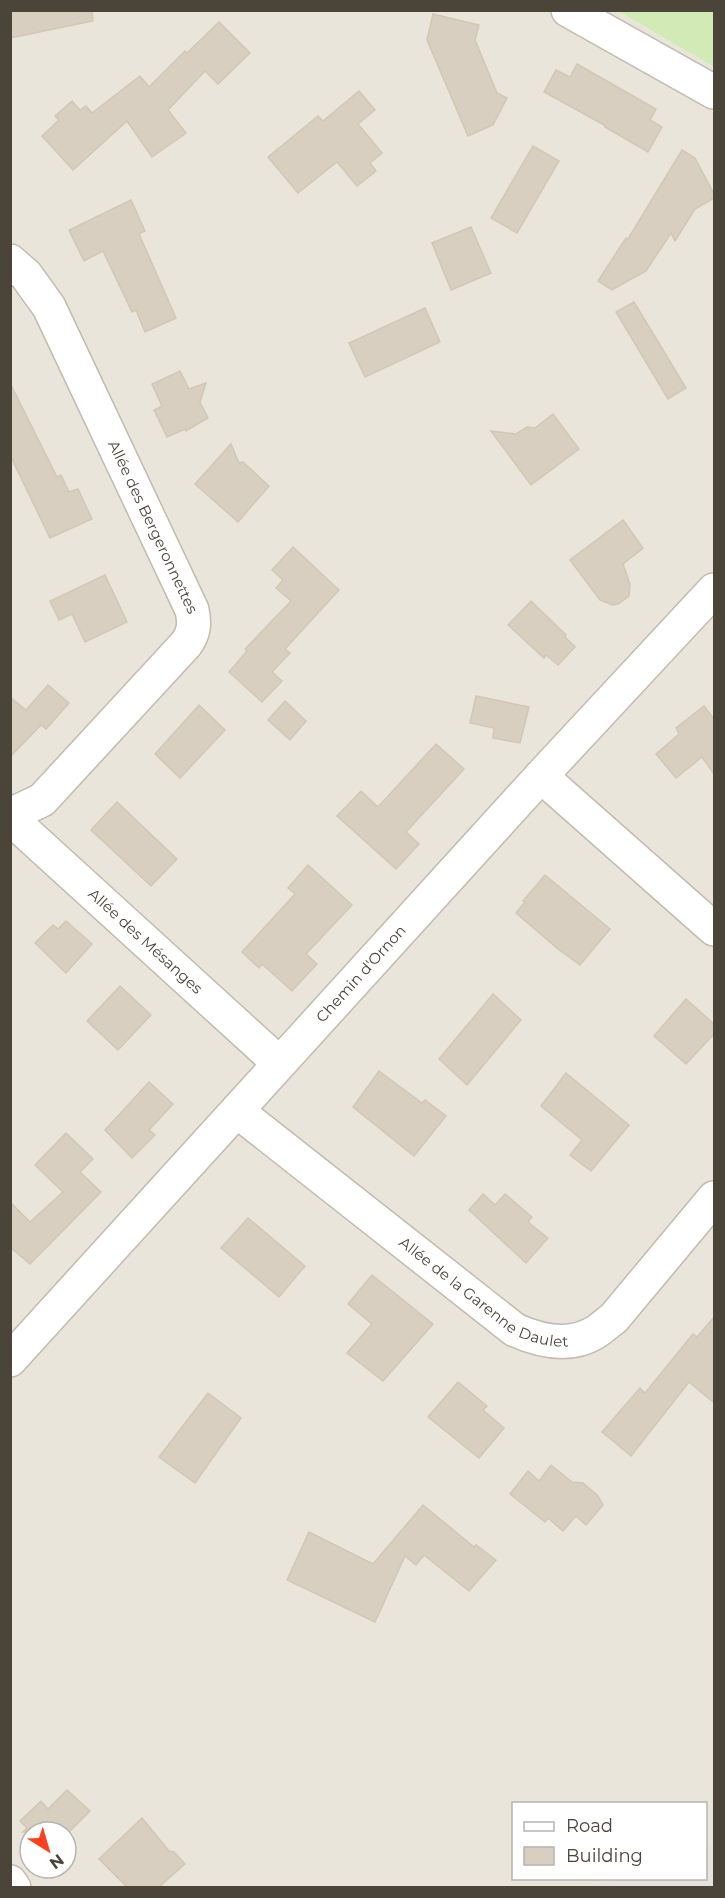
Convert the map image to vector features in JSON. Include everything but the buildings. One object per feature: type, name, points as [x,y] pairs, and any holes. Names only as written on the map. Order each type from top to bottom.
[{"type":"street","points":[[568,10],[714,92]]},
{"type":"street","name":"Allée des Bergeronnettes","points":[[10,261],[27,275],[49,307],[192,610],[194,630],[186,644],[42,800],[10,817]]},
{"type":"street","name":"Chemin d'Ornon","points":[[10,1360],[540,776],[714,590]]},
{"type":"street","points":[[540,776],[714,928]]},
{"type":"street","name":"Allée des Mésanges","points":[[10,817],[279,1063]]},
{"type":"street","name":"Allée de la Garenne Daulet","points":[[237,1111],[515,1330],[537,1339],[570,1342],[594,1334],[614,1318],[714,1198]]},
{"type":"street","points":[[10,1882],[15,1887]]},
{"type":"shaded area","points":[[11,11],[618,11],[714,67],[714,1841],[707,1844],[707,1802],[512,1802],[512,1880],[611,1880],[590,1888],[11,1888]]},
{"type":"shaded area","points":[[714,1841],[714,1887],[590,1887],[611,1880],[707,1880],[707,1844]]},
{"type":"green space","points":[[618,11],[714,11],[714,67]]}]
